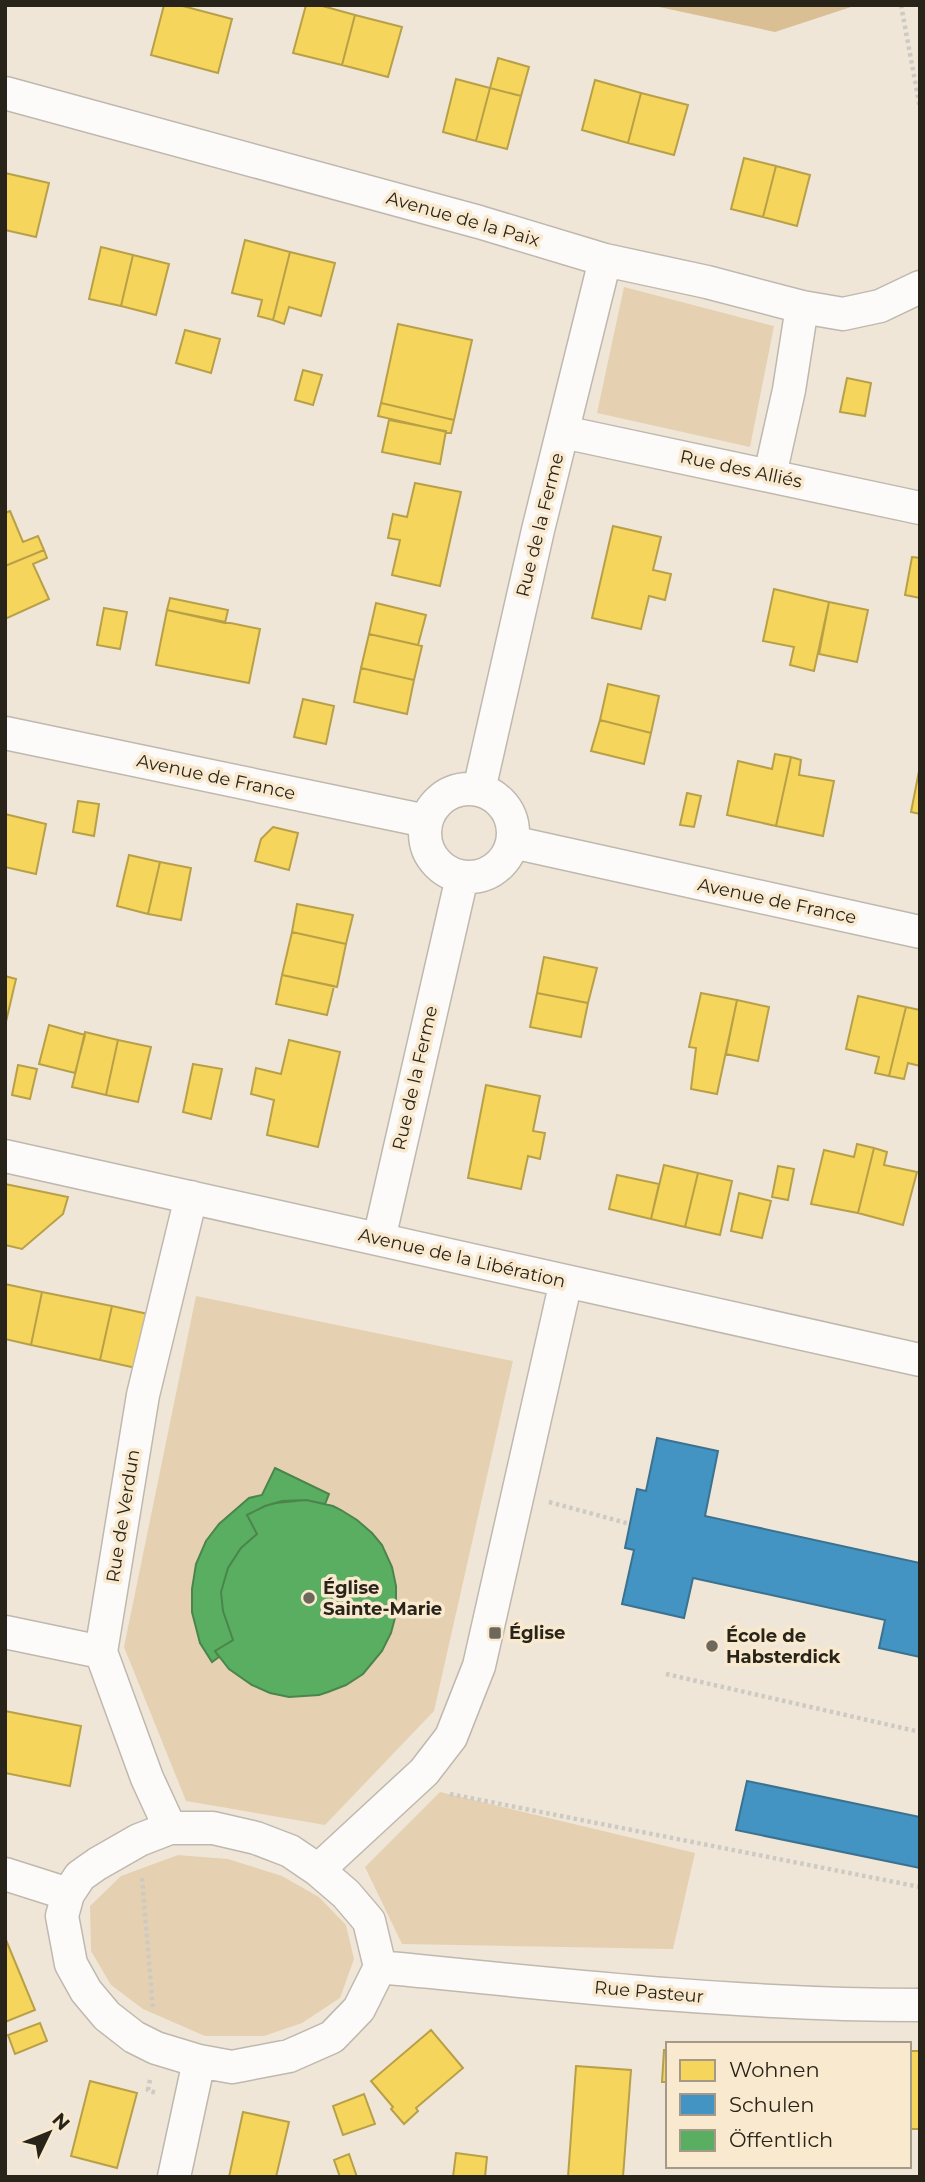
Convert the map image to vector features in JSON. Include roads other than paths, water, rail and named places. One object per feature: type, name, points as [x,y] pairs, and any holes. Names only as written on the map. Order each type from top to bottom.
[{"type":"street","name":"Avenue de la Paix","points":[[5,93],[479,222],[605,260],[707,282],[802,307],[843,314],[880,306],[920,287]]},
{"type":"street","name":"Rue de la Ferme","points":[[479,790],[538,530],[605,260]]},
{"type":"street","points":[[770,475],[789,390],[802,307]]},
{"type":"street","name":"Rue des Alliés","points":[[563,432],[920,508]]},
{"type":"street","name":"Avenue de France","points":[[5,733],[426,821]]},
{"type":"street","points":[[479,790],[502,804],[513,829],[512,842],[507,855],[488,873],[462,877],[447,872],[428,850],[424,836],[426,821],[432,808],[452,792],[479,790]]},
{"type":"street","name":"Avenue de France","points":[[512,842],[920,932]]},
{"type":"street","name":"Rue de la Ferme","points":[[379,1239],[462,877]]},
{"type":"street","name":"Avenue de la Libération","points":[[5,1156],[920,1360]]},
{"type":"street","name":"Rue de Verdun","points":[[170,1828],[148,1778],[101,1651],[144,1395],[191,1198]]},
{"type":"street","points":[[318,1870],[424,1772],[451,1737],[479,1666],[566,1281]]},
{"type":"street","points":[[5,1632],[101,1651]]},
{"type":"street","points":[[170,1828],[213,1828],[290,1851],[346,1894],[369,1920],[380,1967],[359,2009],[332,2037],[289,2056],[232,2067],[199,2061],[156,2048],[134,2037],[107,2016],[86,1991],[71,1964],[62,1916],[68,1894],[80,1876],[97,1864],[139,1840],[170,1828]]},
{"type":"street","points":[[5,1874],[68,1894]]},
{"type":"street","name":"Rue Pasteur","points":[[380,1967],[697,1997],[839,2005],[920,2005]]},
{"type":"street","points":[[174,2177],[199,2061]]},
{"type":"place","name":"Église Sainte-Marie","points":[[309,1598]]},
{"type":"place","name":"Église","points":[[495,1633]]},
{"type":"place","name":"École de Habsterdick","points":[[712,1646]]}]
